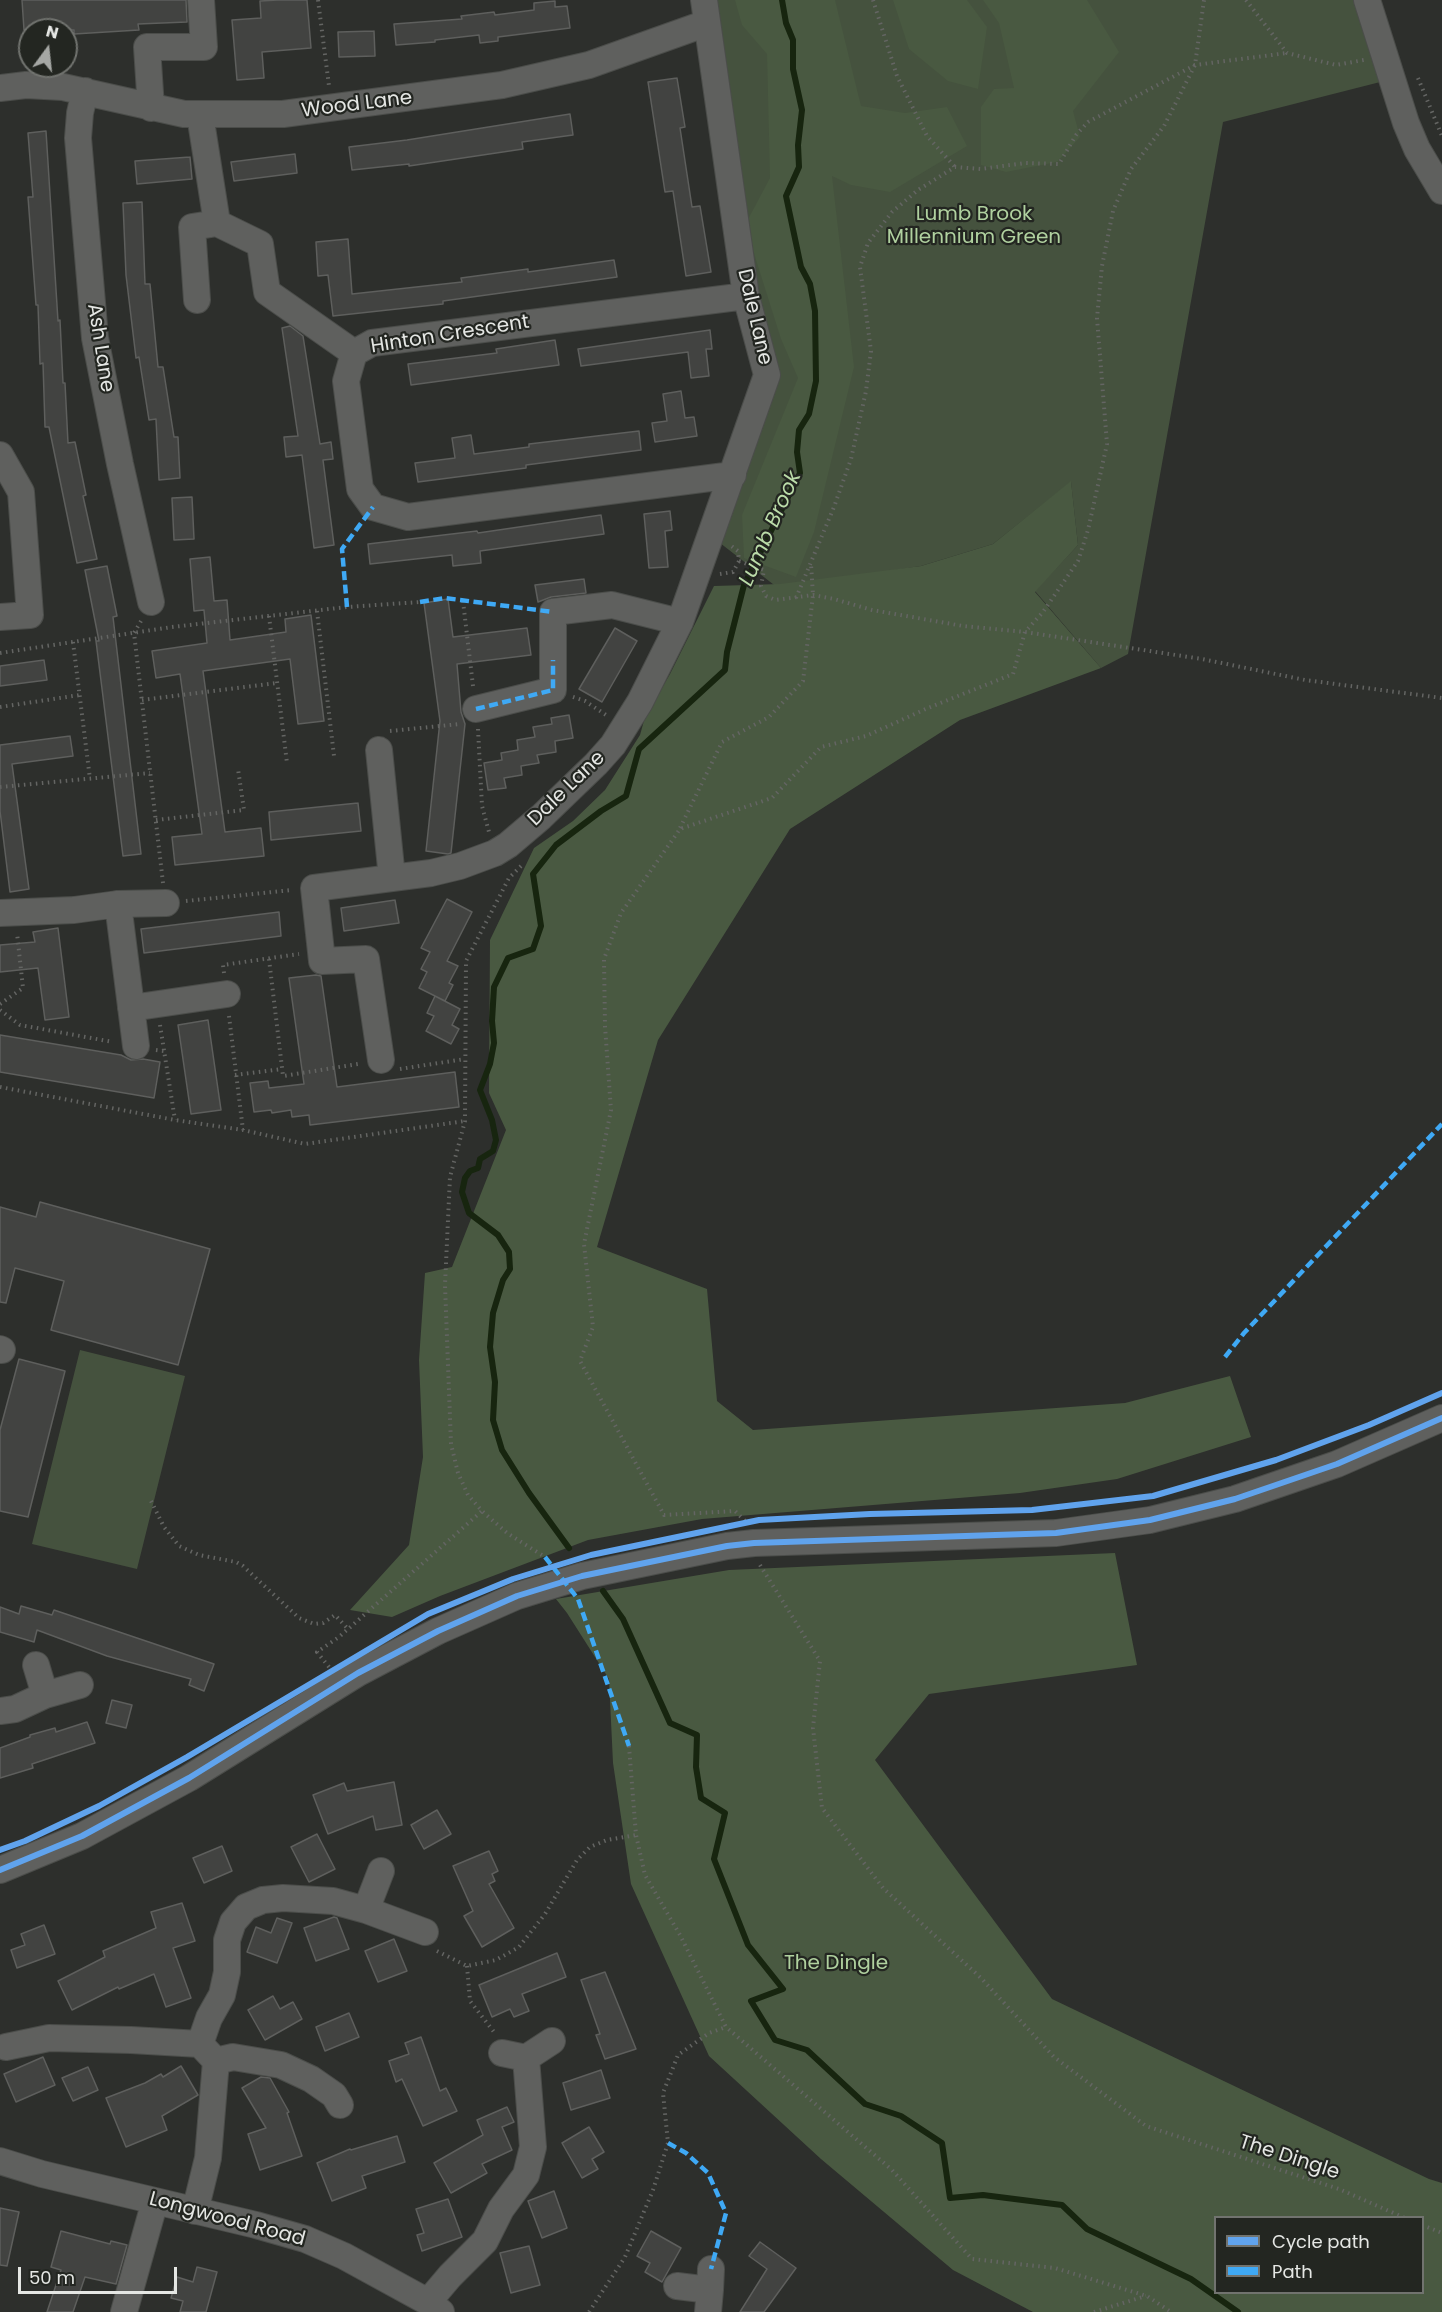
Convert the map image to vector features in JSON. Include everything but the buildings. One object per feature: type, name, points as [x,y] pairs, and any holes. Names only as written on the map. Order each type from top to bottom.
[{"type":"street","points":[[151,108],[147,47],[204,47],[201,0]]},
{"type":"street","points":[[1367,0],[1406,123],[1417,149],[1442,191]]},
{"type":"street","name":"Wood Lane","points":[[0,88],[26,86],[85,91],[151,108],[200,115],[283,114],[332,109],[502,85],[589,65],[706,12]]},
{"type":"street","name":"Dale Lane","points":[[314,888],[460,866],[495,853],[508,845],[541,817],[613,745],[640,702],[680,622],[767,375],[746,296],[706,12]]},
{"type":"street","name":"Ash Lane","points":[[85,91],[78,138],[95,338],[120,464],[152,602]]},
{"type":"street","points":[[200,115],[217,223]]},
{"type":"street","points":[[197,300],[192,227],[217,223],[260,244],[267,292],[354,353]]},
{"type":"street","name":"Hinton Crescent","points":[[732,475],[408,517],[373,507],[360,489],[346,381],[354,353],[372,343],[746,296]]},
{"type":"street","points":[[0,455],[21,492],[30,615],[0,617]]},
{"type":"street","points":[[471,716],[553,690],[554,612],[612,605],[680,622]]},
{"type":"street","points":[[384,741],[392,878]]},
{"type":"street","points":[[314,888],[322,961],[366,959],[386,1065]]},
{"type":"street","points":[[7,913],[74,910],[118,904],[166,903]]},
{"type":"street","points":[[118,904],[136,1046]]},
{"type":"street","points":[[131,1008],[226,994]]},
{"type":"street","points":[[0,1870],[82,1836],[189,1778],[358,1673],[438,1631],[498,1605],[582,1576],[727,1546],[751,1529],[1056,1533],[1150,1520],[1236,1499],[1336,1464],[1442,1418]]},
{"type":"street","points":[[36,1665],[45,1695]]},
{"type":"street","points":[[0,1711],[15,1709],[45,1695],[80,1685]]},
{"type":"street","points":[[366,1910],[381,1872]]},
{"type":"street","points":[[195,2211],[208,2158],[209,2018],[222,1995],[227,1972],[227,1940],[233,1922],[246,1907],[262,1900],[303,1898],[333,1901],[429,1930]]},
{"type":"street","points":[[6,2047],[49,2038],[130,2040],[281,2065],[311,2079],[334,2095],[343,2111]]},
{"type":"street","points":[[435,2307],[450,2276],[485,2241],[501,2209],[526,2175],[533,2147],[514,2055],[552,2042]]},
{"type":"street","name":"Longwood Road","points":[[0,2161],[42,2174],[256,2225],[305,2240],[344,2256],[435,2307]]},
{"type":"street","points":[[124,2312],[155,2201]]},
{"type":"street","points":[[677,2286],[710,2290]]},
{"type":"path","points":[[318,0],[332,109]]},
{"type":"path","points":[[873,0],[897,76],[927,136],[955,167]]},
{"type":"path","points":[[680,829],[772,798],[821,747],[866,736],[1013,674],[1025,632],[1043,612],[1078,561],[1088,530],[1107,444],[1097,318],[1102,266],[1113,211],[1131,169],[1164,126],[1195,65],[1204,0]]},
{"type":"path","points":[[1246,0],[1287,53]]},
{"type":"path","points":[[796,598],[834,507],[851,459],[866,391],[871,351],[860,267],[868,243],[892,212],[918,190],[955,167],[1059,164],[1076,135],[1088,122],[1195,65],[1287,53],[1336,64],[1365,60]]},
{"type":"path","points":[[718,574],[726,575],[733,572],[739,561],[764,570],[761,586],[766,596],[775,600],[813,595],[895,614],[963,626],[1025,632],[1202,660],[1305,680],[1442,698]]},
{"type":"path","points":[[751,1529],[735,1511],[664,1515],[580,1361],[593,1327],[584,1244],[611,1110],[605,1026],[604,959],[621,913],[680,829],[722,742],[769,717],[803,681],[813,595],[811,562]]},
{"type":"path","points":[[0,653],[269,616],[420,602]]},
{"type":"path","points":[[317,611],[334,756]]},
{"type":"path","points":[[269,616],[287,763]]},
{"type":"path","points":[[134,633],[166,903],[314,888]]},
{"type":"path","points":[[73,642],[90,778]]},
{"type":"path","points":[[142,700],[277,683]]},
{"type":"path","points":[[553,690],[585,701],[612,719]]},
{"type":"path","points":[[0,707],[80,695]]},
{"type":"path","points":[[384,741],[471,716]]},
{"type":"path","points":[[156,820],[244,810],[238,769]]},
{"type":"path","points":[[0,787],[150,773]]},
{"type":"path","points":[[509,878],[466,961],[465,1121],[450,1177],[445,1285],[451,1444],[468,1495],[507,1533],[545,1557]]},
{"type":"path","points":[[0,1004],[23,988],[7,913]]},
{"type":"path","points":[[243,1130],[223,965],[321,950]]},
{"type":"path","points":[[269,959],[283,1076],[353,1065]]},
{"type":"path","points":[[156,1003],[175,1120]]},
{"type":"path","points":[[0,1010],[20,1024],[164,1051]]},
{"type":"path","points":[[386,1065],[465,1059]]},
{"type":"path","points":[[235,1075],[282,1069]]},
{"type":"path","points":[[0,1087],[175,1120],[243,1130],[305,1144],[465,1121]]},
{"type":"path","points":[[151,1501],[164,1527],[179,1546],[199,1556],[236,1562],[243,1566],[299,1618],[314,1624],[323,1623],[335,1615],[348,1629]]},
{"type":"path","points":[[331,1670],[317,1652],[348,1629],[482,1511]]},
{"type":"path","points":[[735,1525],[751,1529]]},
{"type":"path","points":[[320,1677],[340,1665]]},
{"type":"path","points":[[629,1746],[636,1835],[645,1875],[680,1935],[726,2027],[892,2170],[972,2259],[1055,2268],[1147,2295],[1171,2312]]},
{"type":"path","points":[[467,1966],[496,1960],[519,1947],[545,1914],[577,1860],[590,1847],[607,1840],[636,1835]]},
{"type":"path","points":[[429,1930],[467,1966],[470,2001],[514,2055]]},
{"type":"path","points":[[589,2312],[625,2256],[653,2190],[668,2143],[663,2093],[678,2055],[709,2033],[726,2027]]},
{"type":"path","points":[[1424,2226],[1442,2233]]},
{"type":"path","points":[[1094,2312],[1147,2295]]},
{"type":"green space","name":"Lumb Brook Millennium Green","points":[[710,0],[1368,0],[1392,79],[1223,122],[1128,654],[1101,668],[1035,591],[1078,545],[1071,482],[993,544],[921,566],[778,588],[711,536],[767,375]]},
{"type":"green space","points":[[735,0],[835,0],[861,106],[905,113],[947,107],[967,146],[890,192],[851,185],[832,176],[854,367],[814,532],[796,577],[744,558],[742,515],[798,378],[781,339],[745,225],[770,178],[767,54],[742,25]]},
{"type":"green space","points":[[893,0],[967,0],[987,27],[978,89],[948,81],[909,49]]},
{"type":"green space","points":[[983,0],[1087,0],[1119,52],[1073,111],[1080,137],[1057,162],[1006,172],[981,165],[981,107],[994,89],[1014,88],[999,23]]},
{"type":"green space","points":[[1071,481],[1078,545],[1035,592],[1101,668],[960,720],[790,829],[658,1040],[597,1247],[707,1289],[717,1401],[753,1430],[1125,1403],[1230,1376],[1251,1437],[1117,1479],[1020,1493],[702,1519],[588,1540],[440,1596],[392,1617],[350,1610],[409,1545],[423,1457],[419,1360],[425,1273],[452,1267],[506,1130],[489,1093],[490,940],[534,848],[573,821],[605,790],[640,735],[645,717],[670,674],[714,586],[780,584],[921,566],[993,544]]},
{"type":"green space","points":[[80,1350],[185,1376],[137,1569],[32,1544]]},
{"type":"green space","name":"The Dingle","points":[[1115,1553],[1137,1665],[929,1694],[875,1760],[1052,1999],[1429,2179],[1442,2183],[1442,2312],[1033,2312],[953,2270],[821,2159],[709,2056],[631,1884],[613,1763],[609,1679],[556,1599],[729,1570]]},
{"type":"waterway","name":"Lumb Brook","points":[[569,1548],[529,1493],[502,1450],[493,1420],[495,1382],[490,1347],[493,1313],[503,1280],[510,1269],[509,1252],[498,1235],[469,1213],[462,1192],[465,1178],[470,1171],[478,1168],[480,1159],[493,1151],[496,1140],[492,1120],[480,1090],[490,1064],[494,1043],[492,1021],[494,987],[508,958],[533,949],[541,926],[533,874],[556,845],[601,811],[626,796],[639,749],[725,670],[727,652],[744,585],[800,473],[797,452],[799,430],[809,414],[816,381],[815,311],[810,284],[801,267],[786,196],[799,167],[798,145],[802,110],[793,69],[793,40],[786,23],[782,0]]},
{"type":"waterway","points":[[603,1591],[623,1619],[670,1723],[697,1735],[696,1767],[701,1798],[725,1813],[714,1859],[748,1945],[783,1989],[751,2001],[775,2040],[807,2050],[865,2104],[901,2116],[942,2143],[950,2198],[983,2195],[1062,2205],[1087,2229],[1191,2279],[1238,2312]]},
{"type":"marked path","points":[[347,607],[342,549],[373,507]]},
{"type":"marked path","points":[[420,602],[445,598],[553,612]]},
{"type":"marked path","points":[[476,709],[553,690],[553,660]]},
{"type":"marked path","points":[[1225,1357],[1244,1333],[1442,1124]]},
{"type":"marked path","points":[[545,1557],[578,1599],[629,1746]]},
{"type":"marked path","points":[[668,2143],[686,2153],[708,2173],[726,2213],[711,2269]]},
{"type":"cycle path","points":[[0,1850],[25,1841],[99,1806],[187,1757],[428,1614],[513,1579],[591,1555],[759,1520],[870,1514],[1032,1510],[1153,1496],[1276,1460],[1369,1425],[1442,1393]]},
{"type":"cycle path","points":[[0,1870],[82,1836],[189,1778],[358,1673],[438,1631],[517,1596],[582,1576],[727,1546],[754,1543],[1056,1533],[1150,1520],[1235,1499],[1337,1464],[1442,1418]]}]
